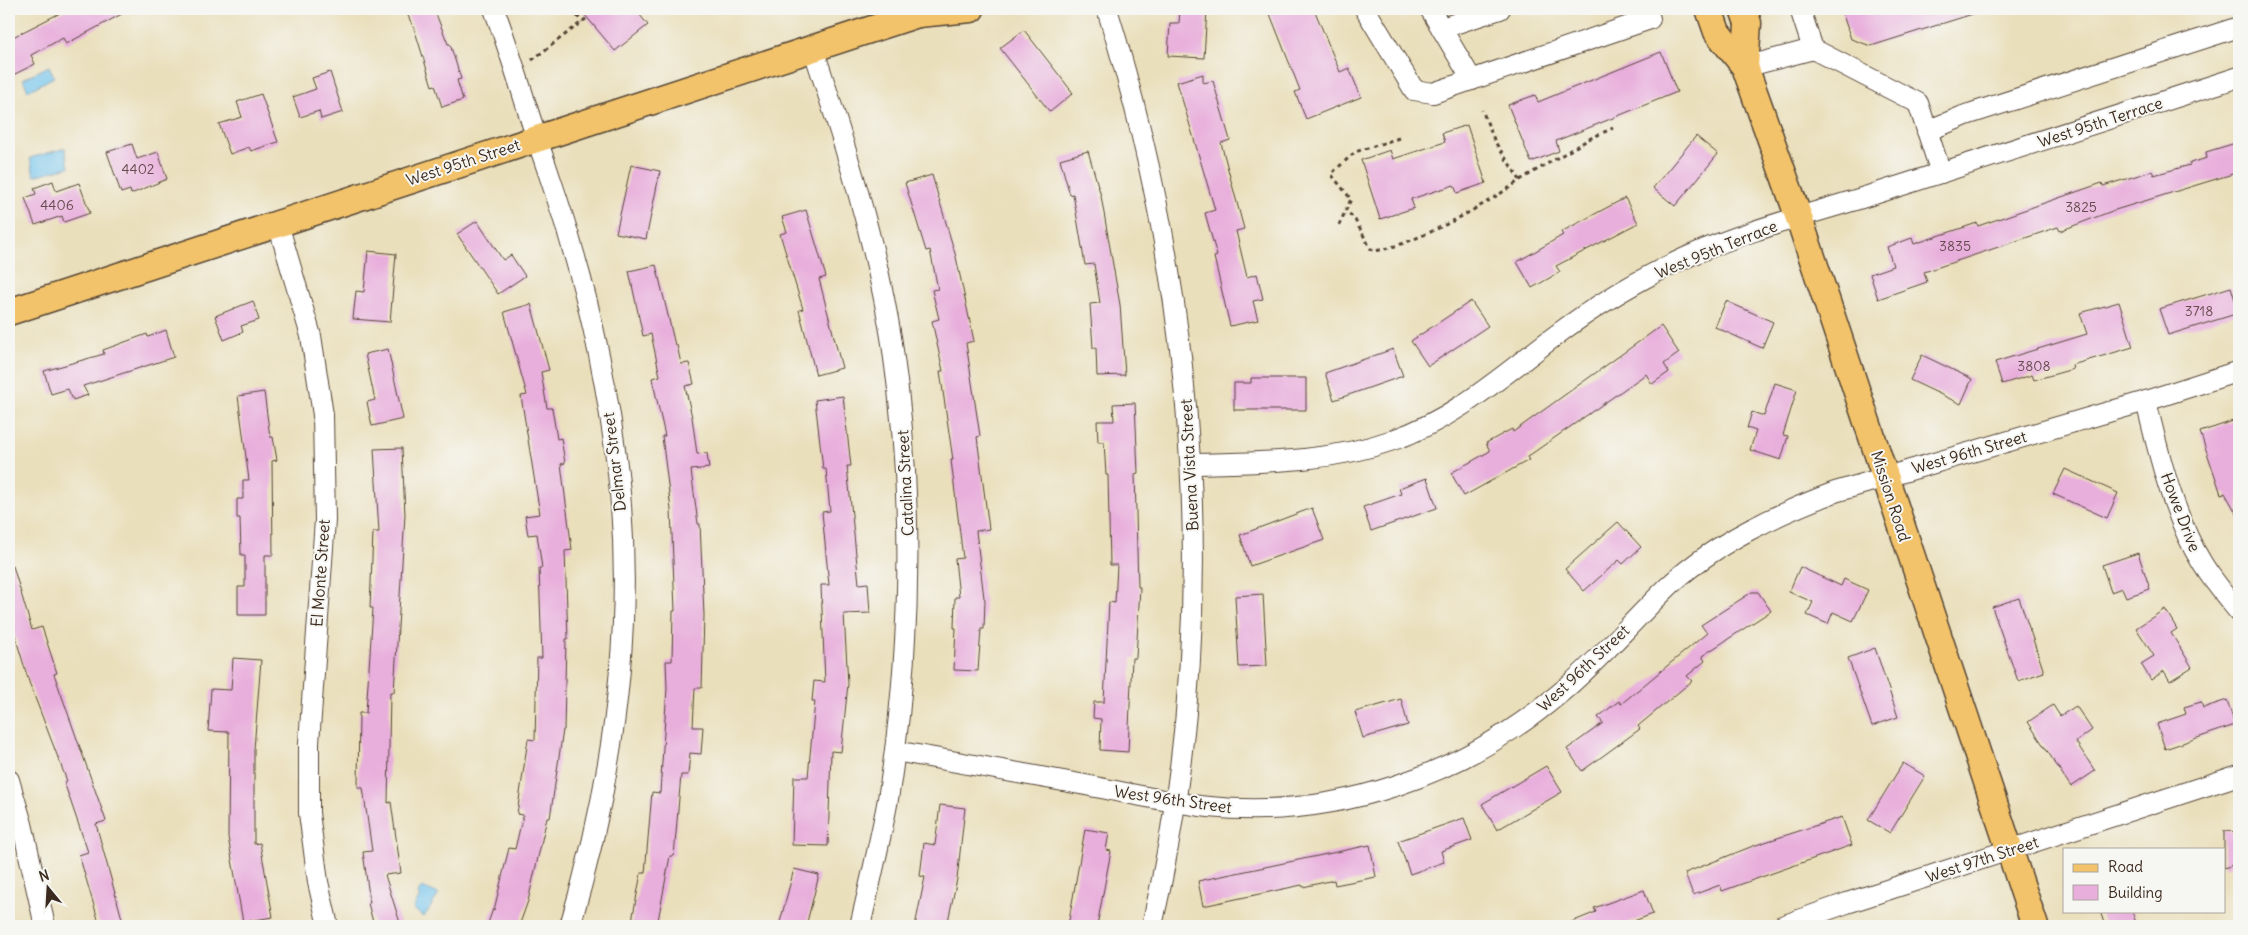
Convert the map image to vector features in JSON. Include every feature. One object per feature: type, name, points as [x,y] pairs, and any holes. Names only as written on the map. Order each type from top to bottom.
[{"type":"main road","name":"West 95th Street","points":[[9,312],[922,11],[971,9]]},
{"type":"main road","name":"Mission Road","points":[[1709,9],[1717,32],[1745,67],[1799,218],[2035,926]]},
{"type":"main road","name":"Mission Road","points":[[1743,9],[1748,23],[1745,67]]},
{"type":"street","name":"Delmar Street","points":[[494,9],[572,245],[603,372],[618,474],[623,547],[623,611],[617,698],[607,776],[588,867],[570,926]]},
{"type":"street","name":"Buena Vista Street","points":[[1107,9],[1134,100],[1157,200],[1180,340],[1191,464],[1194,575],[1191,646],[1171,832],[1152,926]]},
{"type":"street","points":[[1365,9],[1414,90],[1433,93],[1650,19],[1647,9]]},
{"type":"street","points":[[1430,9],[1472,80]]},
{"type":"street","points":[[1442,28],[1500,9]]},
{"type":"street","points":[[1800,9],[1813,50]]},
{"type":"street","points":[[1927,131],[1966,115],[2239,27]]},
{"type":"street","name":"Catalina Street","points":[[813,48],[851,165],[874,254],[891,342],[903,434],[908,539],[908,608],[901,699],[876,858],[860,926]]},
{"type":"street","points":[[1745,67],[1813,50],[1918,103],[1941,173]]},
{"type":"street","name":"West 95th Terrace","points":[[1191,464],[1288,462],[1343,455],[1395,440],[1438,420],[1471,400],[1594,309],[1646,277],[1689,256],[1763,228],[2239,77]]},
{"type":"street","name":"El Monte Street","points":[[278,224],[310,336],[323,415],[325,520],[309,743],[309,813],[318,882],[328,926]]},
{"type":"street","name":"West 96th Street","points":[[894,751],[1211,807],[1264,809],[1321,804],[1383,790],[1436,771],[1484,748],[1529,719],[1562,692],[1674,582],[1718,550],[1758,525],[1802,504],[1885,476],[2146,401],[2239,371]]},
{"type":"street","name":"Howe Drive","points":[[2146,401],[2157,448],[2182,523],[2201,562],[2239,612]]},
{"type":"street","name":"West 97th Street","points":[[1782,926],[2239,775]]},
{"type":"street","points":[[9,780],[22,824],[45,926]]},
{"type":"path","points":[[572,9],[582,22]]},
{"type":"path","points":[[530,62],[587,18]]},
{"type":"path","points":[[1482,110],[1495,142],[1520,180]]},
{"type":"path","points":[[1346,210],[1355,220],[1371,249],[1379,250],[1424,234],[1491,200],[1520,180],[1589,139],[1613,128]]},
{"type":"path","points":[[1339,225],[1351,199],[1330,174],[1355,152],[1399,138]]},
{"type":"water","points":[[49,66],[54,77],[28,91],[23,79]]},
{"type":"water","points":[[65,148],[69,167],[34,176],[30,158]]},
{"type":"water","points":[[422,887],[439,894],[424,917],[413,909],[420,896],[417,894]]},
{"type":"building","points":[[68,9],[131,9],[66,44],[63,38],[31,55],[35,64],[9,77],[9,39]]},
{"type":"building","points":[[405,9],[434,9],[448,44],[450,44],[461,79],[457,80],[463,100],[442,107],[435,85],[432,86],[415,31]]},
{"type":"building","points":[[580,9],[635,9],[648,25],[615,51]]},
{"type":"building","points":[[1180,9],[1207,9],[1204,58],[1168,56],[1170,23],[1179,23]]},
{"type":"building","points":[[1268,9],[1314,9],[1340,72],[1349,68],[1361,97],[1306,119],[1295,92],[1300,90]]},
{"type":"building","points":[[1841,9],[1978,9],[1979,12],[1871,46],[1851,39]]},
{"type":"building","points":[[1024,30],[1073,93],[1050,112],[1000,48]]},
{"type":"building","points":[[1661,52],[1677,92],[1556,141],[1559,151],[1531,162],[1508,105],[1535,95],[1538,102]]},
{"type":"building","points":[[330,72],[343,112],[321,119],[319,111],[300,117],[293,97],[316,89],[312,78]]},
{"type":"building","points":[[1203,74],[1203,83],[1213,81],[1230,140],[1221,143],[1244,229],[1236,231],[1247,277],[1257,274],[1263,299],[1253,301],[1258,320],[1230,326],[1214,257],[1217,256],[1205,213],[1215,210],[1177,82]]},
{"type":"building","points":[[261,94],[278,142],[251,151],[249,147],[230,154],[219,124],[242,117],[237,102]]},
{"type":"building","points":[[1467,125],[1486,183],[1457,193],[1454,185],[1411,199],[1414,208],[1380,219],[1361,160],[1390,150],[1393,159],[1445,142],[1442,133]]},
{"type":"building","points":[[1696,136],[1718,154],[1675,206],[1653,188]]},
{"type":"building","points":[[2239,142],[2239,172],[2112,211],[2060,231],[2058,227],[1924,272],[1927,282],[1878,299],[1870,274],[1893,266],[1887,247],[1912,238],[1914,244],[1977,223],[1978,226],[2102,183],[2103,186],[2152,171],[2154,175],[2190,165],[2190,163],[2207,158],[2206,152]]},
{"type":"building","points":[[132,144],[137,159],[158,152],[167,179],[131,194],[130,190],[121,193],[107,152]]},
{"type":"building","points":[[1088,151],[1101,196],[1120,305],[1125,375],[1097,376],[1096,348],[1093,348],[1090,304],[1100,303],[1094,264],[1085,265],[1073,194],[1070,195],[1060,159]]},
{"type":"building","points":[[631,165],[660,171],[646,239],[616,233]]},
{"type":"building","points":[[932,175],[956,257],[974,341],[966,343],[980,436],[977,437],[989,529],[976,531],[985,599],[984,629],[981,629],[978,671],[954,670],[955,597],[959,597],[955,559],[963,558],[951,460],[953,460],[940,371],[943,371],[932,321],[939,319],[932,290],[938,289],[930,250],[926,251],[905,183]]},
{"type":"building","points":[[53,181],[56,191],[79,183],[90,213],[64,222],[62,216],[35,225],[25,198],[36,194],[34,188]]},
{"type":"building","points":[[1625,198],[1638,223],[1556,266],[1560,272],[1532,288],[1517,262],[1563,235],[1561,232]]},
{"type":"building","points":[[806,210],[826,277],[819,279],[842,368],[816,375],[799,310],[803,309],[780,234],[787,232],[782,217]]},
{"type":"building","points":[[477,221],[503,260],[511,255],[525,276],[498,294],[457,234]]},
{"type":"building","points":[[368,251],[396,254],[390,322],[353,319],[356,291],[364,292]]},
{"type":"building","points":[[656,265],[681,364],[689,363],[694,384],[685,386],[692,417],[697,454],[707,453],[709,468],[691,470],[698,524],[700,524],[704,615],[702,688],[695,688],[693,727],[703,727],[701,754],[690,753],[688,775],[681,775],[674,856],[670,856],[657,926],[631,926],[641,873],[645,873],[652,792],[660,793],[667,688],[666,661],[672,661],[673,611],[675,611],[671,510],[662,436],[665,436],[652,378],[660,376],[651,334],[643,336],[629,271]]},
{"type":"building","points":[[2231,287],[2239,313],[2168,335],[2159,309]]},
{"type":"building","points":[[253,301],[259,320],[241,326],[243,332],[224,340],[215,316]]},
{"type":"building","points":[[1471,301],[1488,326],[1428,366],[1411,341]]},
{"type":"building","points":[[1726,301],[1773,322],[1762,348],[1715,327]]},
{"type":"building","points":[[2119,302],[2133,347],[2072,365],[2073,369],[2034,380],[2032,375],[2002,384],[1995,362],[2087,334],[2080,313]]},
{"type":"building","points":[[531,304],[549,370],[541,372],[547,408],[552,408],[557,439],[561,438],[565,463],[561,464],[572,550],[565,551],[568,639],[566,639],[564,730],[550,818],[547,818],[528,901],[519,926],[487,926],[494,910],[509,848],[515,849],[523,815],[517,814],[528,739],[535,740],[537,658],[542,658],[539,568],[542,568],[537,534],[528,535],[525,516],[540,514],[521,396],[527,395],[504,312]]},
{"type":"building","points":[[1661,326],[1679,353],[1664,364],[1669,372],[1652,384],[1646,374],[1527,457],[1529,460],[1464,496],[1451,473],[1490,451],[1486,443],[1512,429],[1513,432]]},
{"type":"building","points":[[166,330],[174,357],[83,386],[88,395],[73,400],[68,389],[51,394],[44,371],[104,354],[103,350],[147,334],[148,337]]},
{"type":"building","points":[[388,349],[403,419],[372,426],[367,402],[375,400],[365,354]]},
{"type":"building","points":[[1393,349],[1403,376],[1334,400],[1325,373]]},
{"type":"building","points":[[1922,355],[1972,379],[1961,404],[1910,380]]},
{"type":"building","points":[[1251,378],[1306,378],[1306,410],[1234,410],[1234,383],[1251,383]]},
{"type":"building","points":[[1775,383],[1797,390],[1783,435],[1788,436],[1781,460],[1750,450],[1756,431],[1747,428],[1752,412],[1764,416]]},
{"type":"building","points":[[264,392],[270,437],[273,437],[277,460],[272,461],[273,555],[265,555],[265,615],[238,615],[238,587],[245,587],[245,555],[241,555],[240,518],[237,518],[237,499],[243,499],[243,480],[249,480],[238,396]]},
{"type":"building","points":[[843,396],[851,466],[847,466],[859,584],[868,583],[870,613],[844,614],[848,684],[841,752],[831,751],[828,846],[792,845],[794,777],[808,777],[815,701],[812,701],[814,681],[825,682],[821,585],[829,585],[822,512],[830,511],[826,469],[823,469],[815,400]]},
{"type":"building","points":[[1135,403],[1138,473],[1135,474],[1138,587],[1140,587],[1136,658],[1132,658],[1128,752],[1100,750],[1101,719],[1093,718],[1094,702],[1104,702],[1109,602],[1115,603],[1117,565],[1110,565],[1108,475],[1106,475],[1104,442],[1098,442],[1097,421],[1114,421],[1113,404]]},
{"type":"building","points":[[2239,419],[2239,518],[2225,493],[2221,494],[2200,432]]},
{"type":"building","points":[[402,448],[405,515],[394,692],[390,692],[388,803],[391,802],[401,873],[385,875],[401,926],[374,926],[368,903],[370,903],[363,852],[372,851],[363,788],[358,787],[359,713],[366,713],[373,608],[370,608],[373,532],[379,532],[374,449]]},
{"type":"building","points":[[2065,469],[2118,493],[2107,518],[2053,494]]},
{"type":"building","points":[[1427,478],[1437,508],[1371,531],[1363,507],[1401,494],[1399,488]]},
{"type":"building","points":[[1312,508],[1324,540],[1250,566],[1240,535]]},
{"type":"building","points":[[1618,522],[1641,547],[1623,564],[1619,560],[1584,591],[1565,569]]},
{"type":"building","points":[[2138,553],[2150,589],[2126,597],[2122,588],[2111,592],[2102,565]]},
{"type":"building","points":[[9,566],[13,566],[32,630],[42,627],[57,673],[54,674],[106,821],[96,824],[124,926],[100,926],[79,855],[88,852],[64,782],[67,781],[29,682],[9,616]]},
{"type":"building","points":[[1800,567],[1841,586],[1844,579],[1868,590],[1853,621],[1833,612],[1828,624],[1807,615],[1813,602],[1789,592]]},
{"type":"building","points":[[1752,592],[1758,592],[1771,611],[1702,656],[1705,661],[1687,676],[1692,681],[1638,726],[1640,729],[1582,771],[1567,749],[1603,723],[1598,717],[1619,701],[1621,704],[1707,633],[1701,625]]},
{"type":"building","points":[[1263,594],[1267,666],[1239,667],[1235,596]]},
{"type":"building","points":[[2019,598],[2044,672],[2018,681],[1992,607]]},
{"type":"building","points":[[2165,609],[2177,629],[2171,633],[2192,667],[2170,681],[2164,671],[2151,680],[2141,664],[2154,656],[2136,628]]},
{"type":"building","points":[[1875,648],[1898,717],[1872,726],[1848,658]]},
{"type":"building","points":[[233,658],[261,660],[254,749],[254,844],[260,843],[273,917],[243,922],[228,837],[229,732],[208,731],[211,689],[231,690]]},
{"type":"building","points":[[1401,699],[1408,725],[1363,738],[1355,712]]},
{"type":"building","points":[[2227,700],[2235,725],[2165,749],[2157,724],[2186,714],[2184,707],[2201,702],[2203,708]]},
{"type":"building","points":[[2053,705],[2060,716],[2076,706],[2092,730],[2076,742],[2095,771],[2071,787],[2028,722]]},
{"type":"building","points":[[1903,763],[1925,776],[1890,833],[1868,820]]},
{"type":"building","points":[[1546,766],[1562,792],[1497,830],[1482,804]]},
{"type":"building","points":[[940,805],[965,808],[957,879],[947,926],[915,926],[925,877],[920,876],[924,843],[935,845]]},
{"type":"building","points":[[1842,817],[1852,845],[1722,891],[1720,885],[1693,895],[1685,873],[1753,846]]},
{"type":"building","points":[[1464,818],[1472,840],[1441,851],[1444,862],[1410,874],[1398,841]]},
{"type":"building","points":[[1085,829],[1109,833],[1106,850],[1111,851],[1097,926],[1068,926]]},
{"type":"building","points":[[2224,831],[2239,832],[2239,863],[2226,867],[2226,848],[2224,848]]},
{"type":"building","points":[[1370,845],[1376,877],[1335,885],[1334,880],[1303,887],[1302,885],[1203,906],[1198,881]]},
{"type":"building","points":[[794,869],[819,875],[806,926],[779,926]]},
{"type":"building","points":[[1644,890],[1653,914],[1620,926],[1562,926],[1596,912],[1594,908]]},
{"type":"building","points":[[2100,912],[2132,912],[2137,926],[2105,926]]}]
